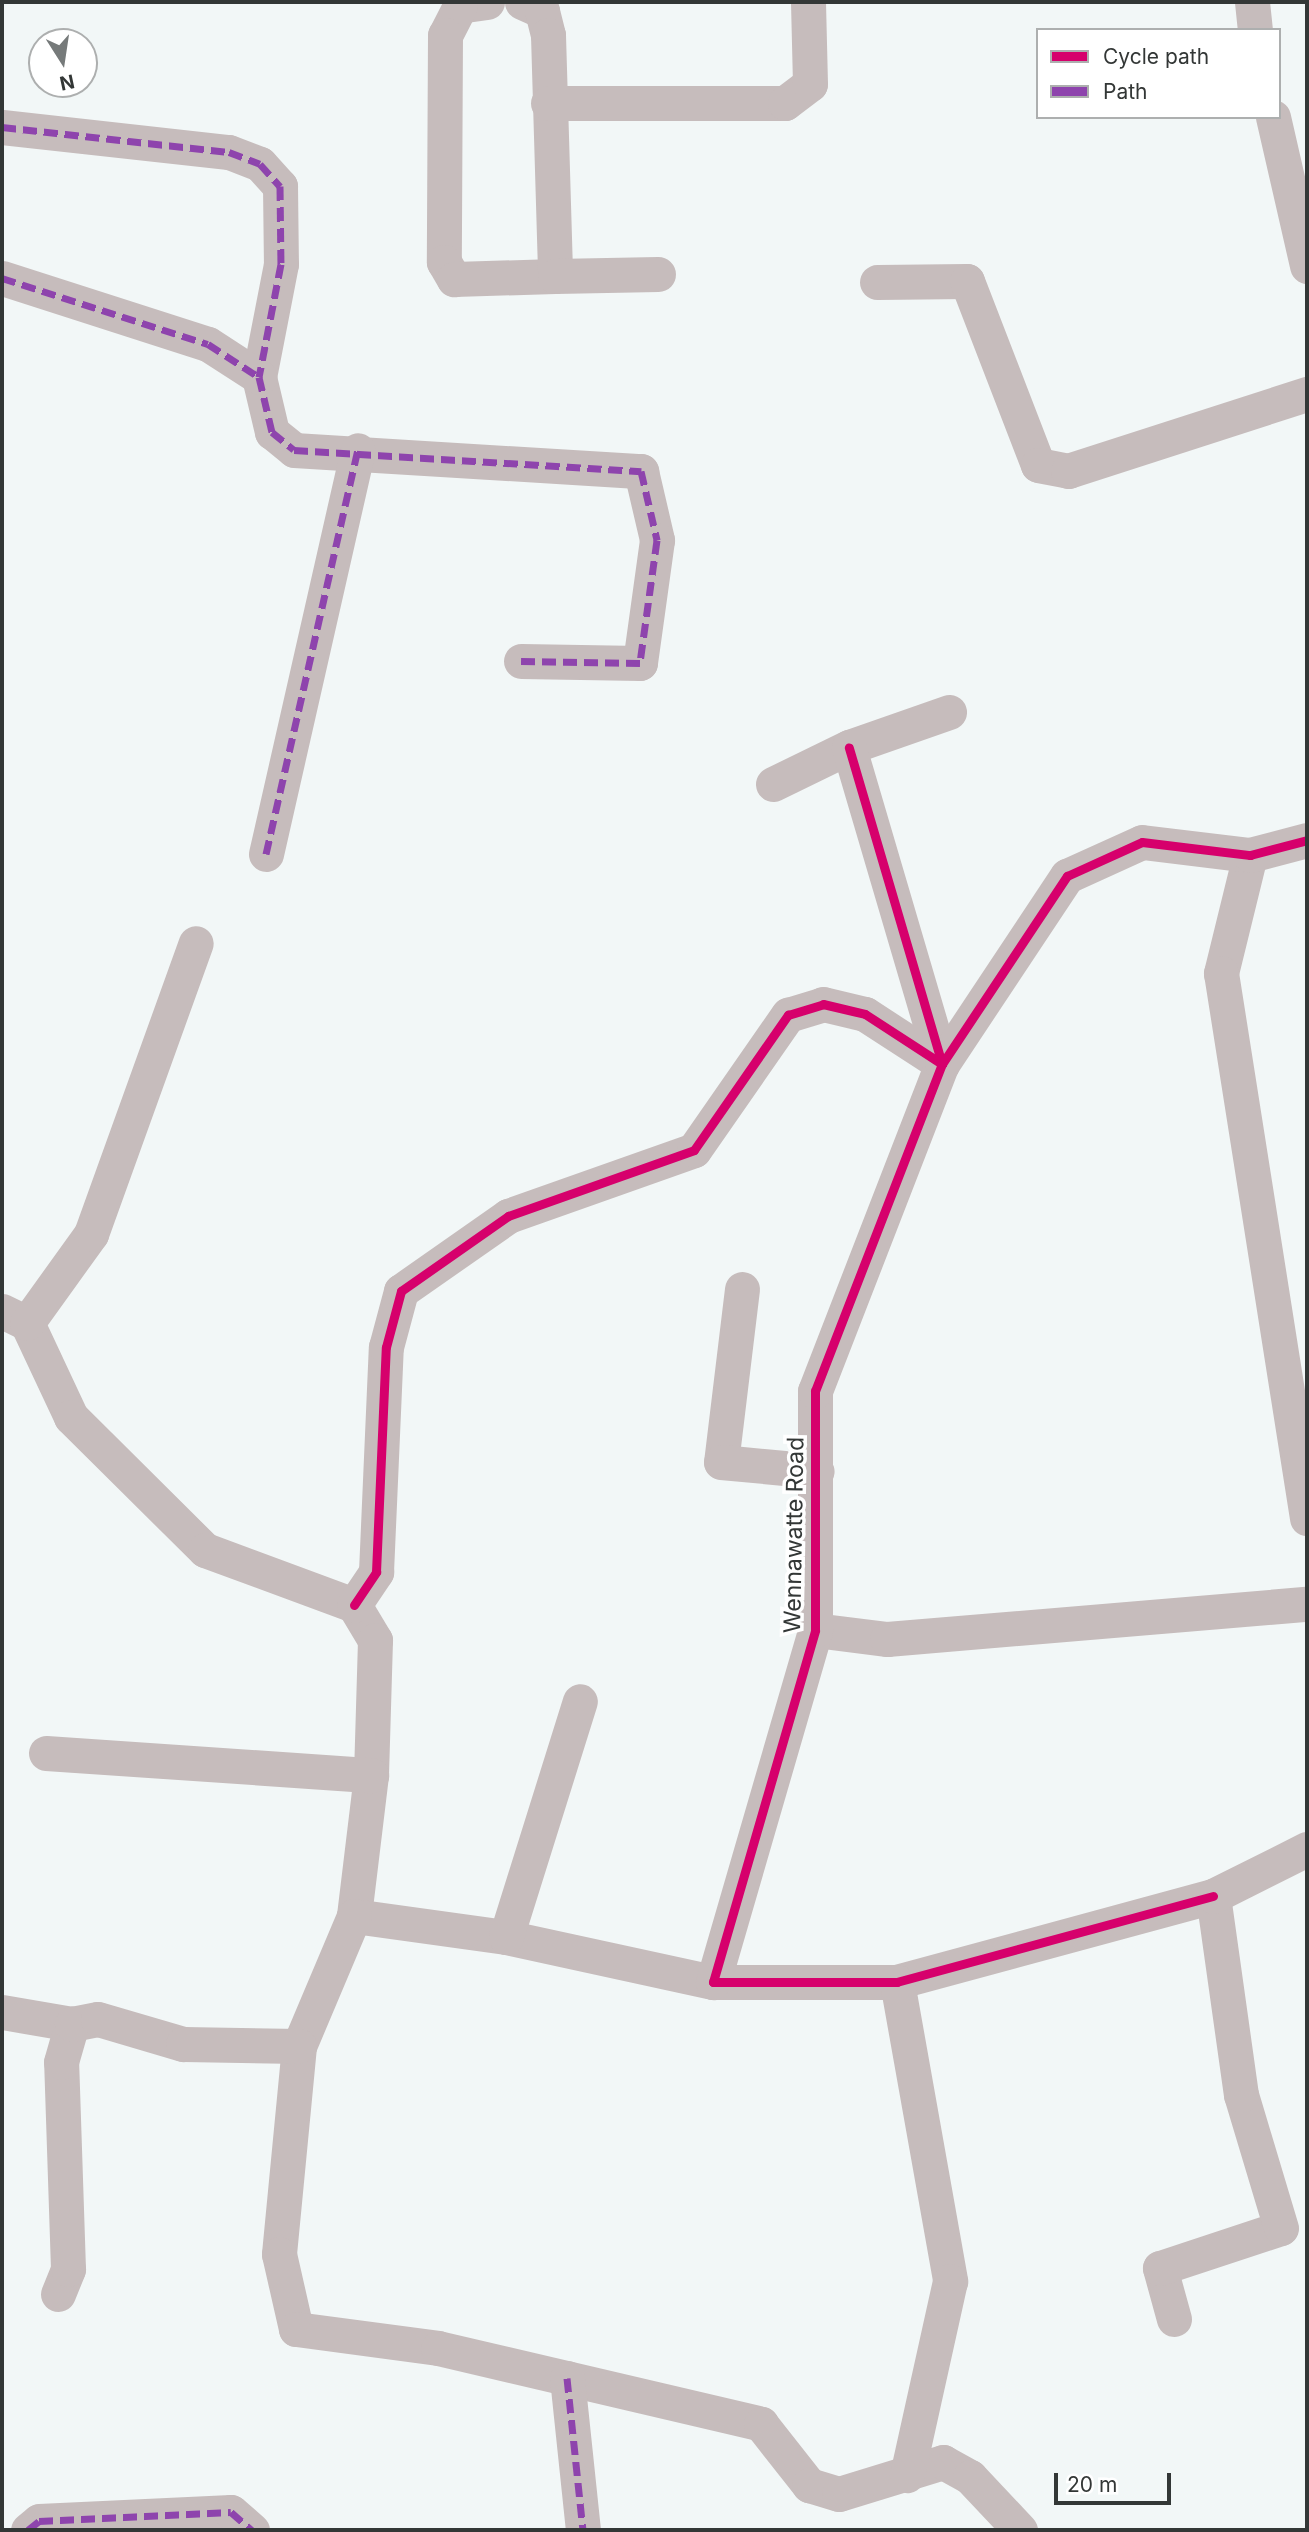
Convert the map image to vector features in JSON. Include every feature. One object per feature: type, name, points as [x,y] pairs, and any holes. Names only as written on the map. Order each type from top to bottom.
[{"type":"street","points":[[487,2],[460,6],[445,35],[444,262],[454,279],[658,274]]},
{"type":"street","points":[[522,2],[542,11],[548,34],[555,276]]},
{"type":"street","points":[[548,103],[785,103],[810,84],[808,2]]},
{"type":"street","points":[[1252,2],[1255,28]]},
{"type":"street","points":[[1273,119],[1307,266]]},
{"type":"street","points":[[2,127],[174,142],[260,164],[280,186],[281,264],[259,377],[272,432],[294,450],[358,450],[641,471],[657,540],[640,663],[521,661]]},
{"type":"street","points":[[2,278],[208,344],[259,377]]},
{"type":"street","points":[[877,282],[967,281],[1038,465],[1068,471],[1307,394]]},
{"type":"street","points":[[266,854],[358,450]]},
{"type":"street","points":[[773,784],[849,747],[949,712]]},
{"type":"street","points":[[849,747],[942,1063]]},
{"type":"street","name":"Wennawatte Road","points":[[713,1982],[815,1630],[815,1391],[942,1063],[1067,876],[1142,842],[1250,855],[1307,840]]},
{"type":"street","points":[[1250,855],[1221,973],[1307,1518]]},
{"type":"street","points":[[196,943],[91,1234],[14,1317],[71,1418],[205,1550],[355,1605],[375,1640],[371,1775],[354,1916],[299,2046],[279,2254],[296,2329],[438,2348],[761,2424],[810,2485],[839,2494],[943,2462],[970,2477],[1020,2530]]},
{"type":"street","points":[[355,1605],[376,1572],[386,1347],[401,1291],[508,1216],[694,1150],[788,1015],[823,1004],[865,1014],[942,1063]]},
{"type":"street","points":[[742,1289],[721,1462],[817,1471]]},
{"type":"street","points":[[815,1630],[887,1639],[1307,1604]]},
{"type":"street","points":[[506,1937],[580,1701]]},
{"type":"street","points":[[46,1753],[371,1775]]},
{"type":"street","points":[[354,1916],[506,1937],[713,1982],[897,1982],[1213,1896],[1307,1849]]},
{"type":"street","points":[[1174,2319],[1160,2268],[1281,2228],[1241,2095],[1213,1896]]},
{"type":"street","points":[[897,1982],[950,2281],[907,2474]]},
{"type":"street","points":[[2,2012],[72,2024],[98,2019],[183,2044],[299,2046]]},
{"type":"street","points":[[58,2294],[68,2269],[61,2062],[72,2024]]},
{"type":"street","points":[[567,2378],[583,2530]]},
{"type":"street","points":[[28,2530],[39,2521],[231,2512],[252,2530]]},
{"type":"marked path","points":[[2,127],[229,152],[260,164],[280,186],[281,264],[259,377],[272,432],[294,450],[641,471],[657,540],[640,663],[521,661]]},
{"type":"marked path","points":[[2,278],[208,344],[259,377]]},
{"type":"marked path","points":[[266,854],[358,450]]},
{"type":"marked path","points":[[567,2378],[583,2530]]},
{"type":"marked path","points":[[28,2530],[39,2521],[231,2512],[252,2530]]},
{"type":"cycle path","points":[[354,1605],[376,1572],[386,1347],[401,1291],[508,1216],[694,1150],[788,1015],[823,1004],[865,1014],[942,1064],[849,747]]},
{"type":"cycle path","points":[[1213,1896],[897,1982],[713,1982],[815,1630],[815,1391],[942,1064],[1067,876],[1142,842],[1250,855],[1307,840]]}]
